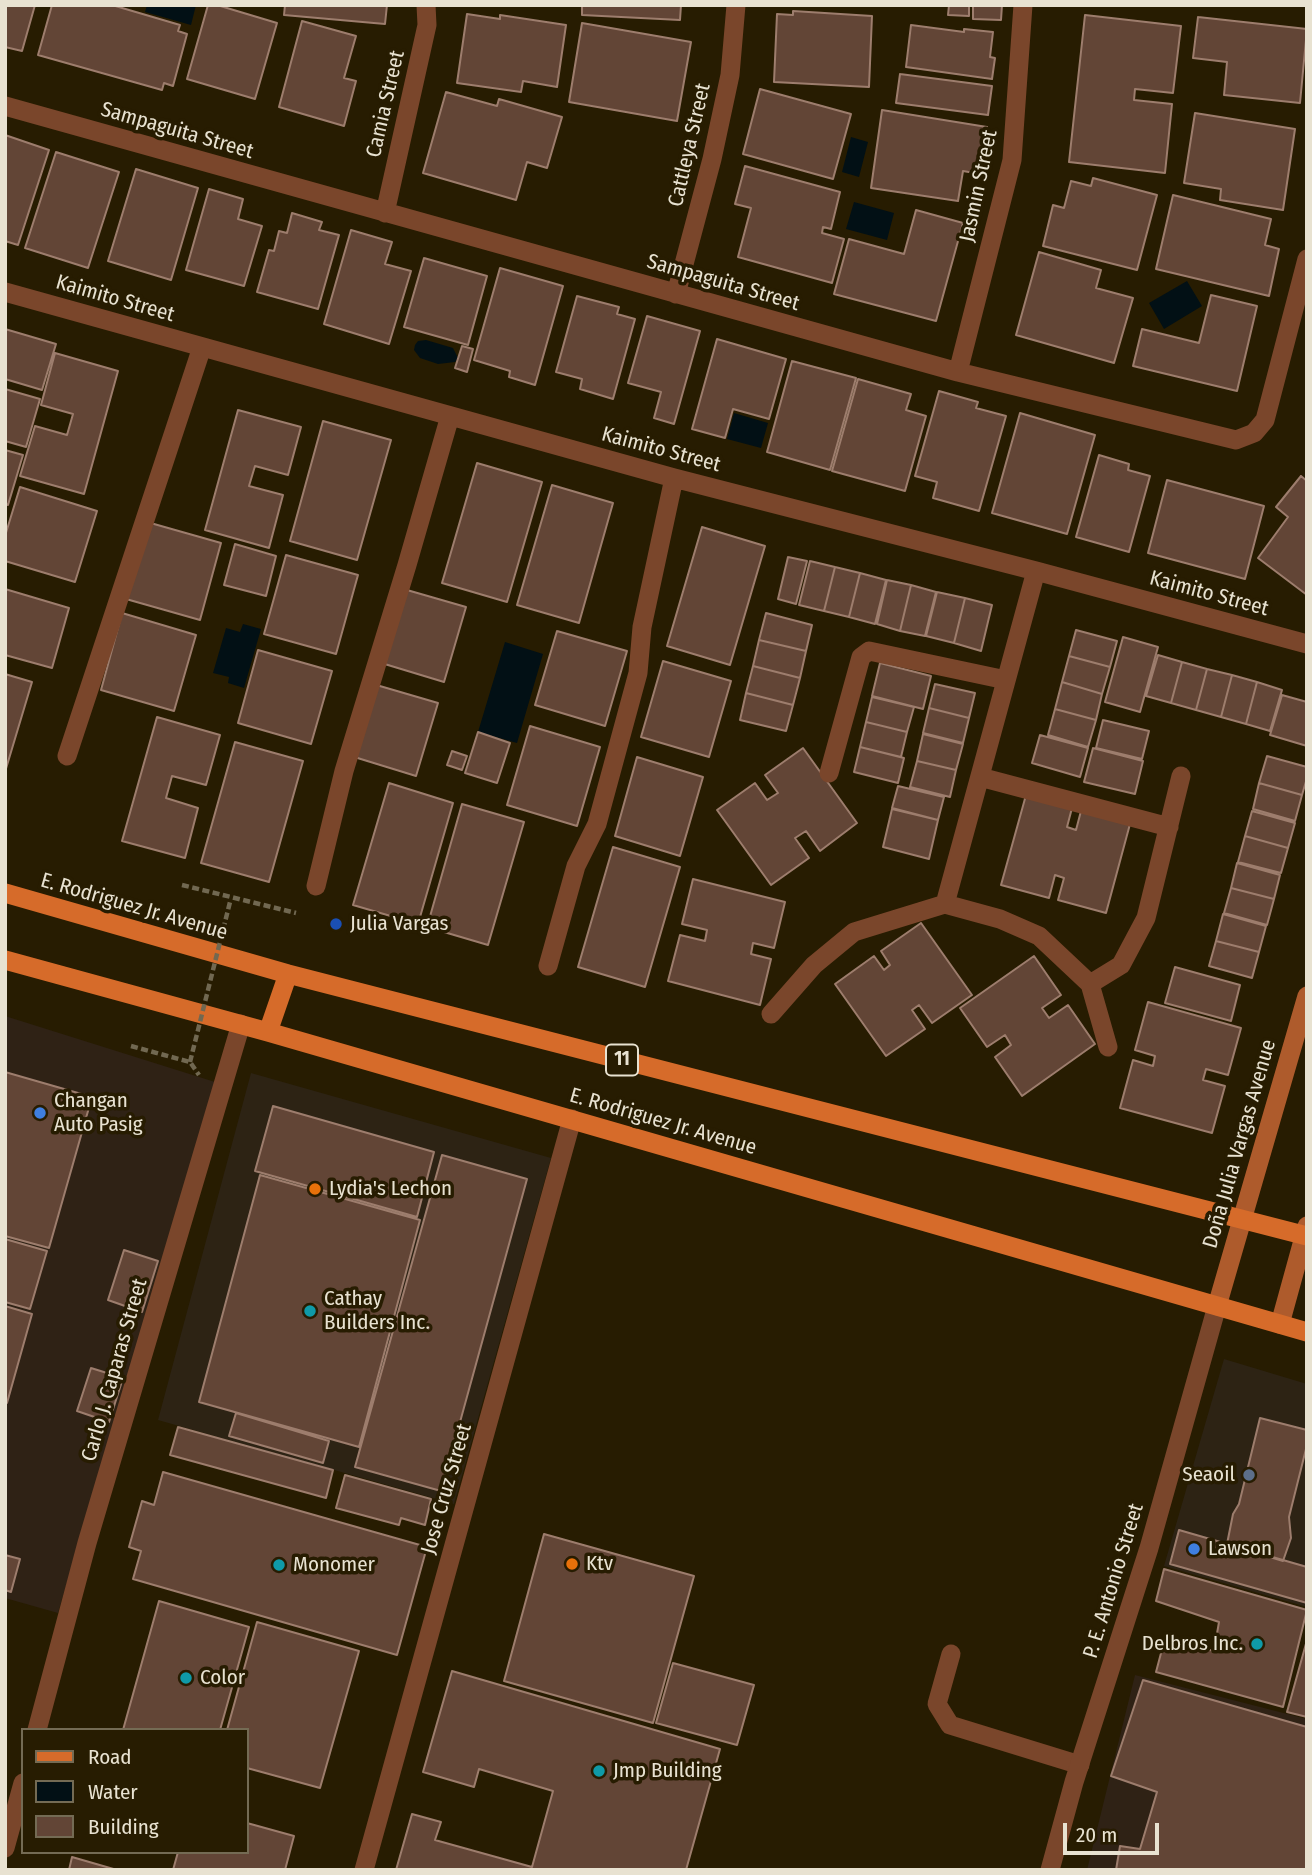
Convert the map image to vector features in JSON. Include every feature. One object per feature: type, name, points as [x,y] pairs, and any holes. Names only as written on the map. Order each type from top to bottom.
[{"type":"main road","name":"E. Rodriguez Jr. Avenue","points":[[5,893],[288,974],[1306,1233]]},
{"type":"main road","name":"E. Rodriguez Jr. Avenue","points":[[5,960],[241,1024],[1307,1332]]},
{"type":"main road","points":[[268,1032],[288,974]]},
{"type":"main road","name":"Doña Julia Vargas Avenue","points":[[1217,1306],[1307,996]]},
{"type":"main road","points":[[1280,1324],[1306,1233]]},
{"type":"street","name":"Camia Street","points":[[385,213],[427,25],[426,5]]},
{"type":"street","name":"Cattleya Street","points":[[676,294],[712,159],[730,75],[736,5]]},
{"type":"street","name":"Jasmin Street","points":[[958,372],[1012,159],[1023,5]]},
{"type":"street","name":"Sampaguita Street","points":[[5,106],[958,372],[1236,440],[1254,433],[1265,420],[1307,260]]},
{"type":"street","name":"Kaimito Street","points":[[5,292],[674,478],[1307,644]]},
{"type":"street","points":[[67,755],[202,347]]},
{"type":"street","points":[[316,886],[341,782],[450,416]]},
{"type":"street","points":[[548,966],[576,866],[597,824],[638,673],[642,627],[674,478]]},
{"type":"street","points":[[945,904],[1036,571]]},
{"type":"street","points":[[829,773],[861,657],[869,651],[1006,680]]},
{"type":"street","points":[[1090,984],[1121,965],[1146,918],[1181,776]]},
{"type":"street","points":[[980,777],[1169,827]]},
{"type":"street","points":[[771,1014],[814,965],[854,932],[945,904],[1000,919],[1039,936],[1090,984],[1108,1047]]},
{"type":"street","name":"Carlo J. Caparas Street","points":[[38,1728],[87,1542],[241,1024]]},
{"type":"street","name":"Jose Cruz Street","points":[[364,1870],[572,1119]]},
{"type":"street","name":"P. E. Antonio Street","points":[[1050,1870],[1080,1765],[1149,1548],[1217,1306]]},
{"type":"street","points":[[951,1654],[937,1704],[950,1724],[1080,1765]]},
{"type":"street","points":[[5,1848],[21,1790]]},
{"type":"path","points":[[182,885],[296,914]]},
{"type":"path","points":[[190,1062],[231,899]]},
{"type":"path","points":[[131,1046],[190,1062],[204,1082]]},
{"type":"shaded area","points":[[5,1016],[215,1082],[58,1613],[5,1598]]},
{"type":"shaded area","points":[[251,1073],[551,1158],[454,1504],[158,1420]]},
{"type":"shaded area","name":"Seaoil","points":[[1224,1359],[1307,1384],[1307,1607],[1164,1566]]},
{"type":"shaded area","points":[[1135,1675],[1307,1719],[1307,1870],[1087,1870]]},
{"type":"water","points":[[147,5],[196,5],[191,25],[145,12]]},
{"type":"water","points":[[851,137],[868,142],[859,177],[842,172]]},
{"type":"water","points":[[854,202],[894,213],[887,240],[846,229]]},
{"type":"water","points":[[1187,281],[1202,306],[1164,329],[1149,303]]},
{"type":"water","points":[[426,340],[453,348],[458,358],[455,362],[438,364],[420,358],[414,350],[415,345],[418,341]]},
{"type":"water","points":[[734,413],[768,423],[761,448],[727,439]]},
{"type":"water","points":[[243,624],[261,629],[244,688],[228,683],[229,677],[213,673],[226,628],[240,632]]},
{"type":"water","points":[[505,642],[543,654],[517,743],[478,732]]},
{"type":"building","points":[[5,5],[35,5],[22,51],[5,47]]},
{"type":"building","points":[[52,5],[112,5],[180,25],[178,31],[187,34],[173,86],[164,83],[162,90],[38,55]]},
{"type":"building","points":[[208,5],[217,5],[277,23],[255,99],[187,79]]},
{"type":"building","points":[[285,5],[387,5],[385,24],[284,15]]},
{"type":"building","points":[[582,5],[681,5],[680,20],[582,15]]},
{"type":"building","points":[[949,5],[969,5],[969,16],[948,15]]},
{"type":"building","points":[[973,5],[1002,5],[1001,20],[973,19]]},
{"type":"building","points":[[793,11],[872,16],[869,87],[774,82],[777,14],[793,15]]},
{"type":"building","points":[[467,14],[500,19],[500,15],[566,25],[557,87],[523,81],[521,92],[457,83]]},
{"type":"building","points":[[1085,15],[1181,26],[1173,93],[1135,89],[1134,100],[1172,104],[1165,173],[1069,162]]},
{"type":"building","points":[[1198,17],[1307,29],[1300,103],[1224,95],[1227,62],[1193,58]]},
{"type":"building","points":[[302,21],[356,36],[344,78],[356,81],[344,126],[279,107]]},
{"type":"building","points":[[582,23],[691,42],[677,121],[569,102]]},
{"type":"building","points":[[911,25],[964,32],[964,29],[993,32],[990,57],[995,58],[992,79],[906,67]]},
{"type":"building","points":[[900,74],[992,86],[988,115],[896,103]]},
{"type":"building","points":[[760,89],[851,114],[833,179],[743,154]]},
{"type":"building","points":[[446,92],[497,106],[499,99],[562,117],[547,168],[527,162],[516,200],[423,173]]},
{"type":"building","points":[[882,110],[987,127],[980,174],[963,171],[958,201],[871,188]]},
{"type":"building","points":[[1195,113],[1295,129],[1283,210],[1220,200],[1221,189],[1184,183]]},
{"type":"building","points":[[5,135],[49,150],[18,245],[5,241]]},
{"type":"building","points":[[56,152],[119,172],[88,268],[25,248]]},
{"type":"building","points":[[745,166],[840,192],[831,229],[823,227],[822,233],[844,239],[832,283],[738,257],[751,208],[735,204]]},
{"type":"building","points":[[136,169],[198,188],[171,280],[108,261]]},
{"type":"building","points":[[1093,178],[1157,195],[1137,270],[1043,246],[1053,205],[1064,208],[1071,181],[1091,186]]},
{"type":"building","points":[[209,189],[243,199],[238,219],[262,226],[244,286],[186,270]]},
{"type":"building","points":[[1173,195],[1271,219],[1265,245],[1279,249],[1269,296],[1156,269]]},
{"type":"building","points":[[916,210],[963,223],[936,321],[834,294],[849,239],[904,254]]},
{"type":"building","points":[[292,213],[322,222],[319,230],[339,235],[318,309],[257,292],[269,250],[274,251],[279,231],[287,233]]},
{"type":"building","points":[[351,230],[392,242],[385,264],[411,271],[389,344],[324,324]]},
{"type":"building","points":[[1039,252],[1101,270],[1096,288],[1133,298],[1114,363],[1016,335]]},
{"type":"building","points":[[424,258],[487,276],[468,345],[404,327]]},
{"type":"building","points":[[500,268],[563,286],[535,385],[509,377],[510,371],[474,360]]},
{"type":"building","points":[[1211,295],[1257,306],[1237,391],[1133,366],[1142,329],[1199,343]]},
{"type":"building","points":[[577,296],[619,307],[617,314],[635,319],[613,399],[580,389],[582,379],[556,372]]},
{"type":"building","points":[[647,316],[700,331],[674,424],[654,418],[661,392],[628,383]]},
{"type":"building","points":[[5,329],[56,344],[42,390],[5,379]]},
{"type":"building","points":[[717,339],[786,359],[769,419],[733,409],[725,438],[692,429]]},
{"type":"building","points":[[462,346],[473,349],[467,372],[455,368]]},
{"type":"building","points":[[55,353],[118,371],[84,494],[20,476],[35,426],[67,435],[73,414],[41,405]]},
{"type":"building","points":[[792,361],[856,378],[830,470],[767,452]]},
{"type":"building","points":[[858,379],[911,394],[906,410],[926,416],[905,491],[832,471]]},
{"type":"building","points":[[5,389],[40,399],[26,447],[5,441]]},
{"type":"building","points":[[939,391],[978,402],[976,408],[1006,416],[979,511],[933,498],[937,482],[915,476]]},
{"type":"building","points":[[238,410],[301,427],[288,475],[255,466],[249,486],[283,495],[269,548],[205,530]]},
{"type":"building","points":[[1020,413],[1095,435],[1067,534],[992,513]]},
{"type":"building","points":[[323,421],[391,440],[357,560],[290,541]]},
{"type":"building","points":[[5,450],[23,455],[8,505],[5,504]]},
{"type":"building","points":[[1099,455],[1129,464],[1128,470],[1150,476],[1129,552],[1076,537]]},
{"type":"building","points":[[477,463],[542,482],[507,602],[442,583]]},
{"type":"building","points":[[1301,476],[1307,481],[1307,595],[1258,558],[1288,517],[1276,507]]},
{"type":"building","points":[[1167,480],[1264,506],[1245,579],[1148,553]]},
{"type":"building","points":[[552,485],[613,503],[579,623],[517,605]]},
{"type":"building","points":[[20,487],[97,511],[75,582],[5,561],[5,536]]},
{"type":"building","points":[[147,522],[221,543],[200,620],[126,599]]},
{"type":"building","points":[[702,527],[765,546],[730,665],[667,646]]},
{"type":"building","points":[[235,544],[276,556],[266,596],[224,585]]},
{"type":"building","points":[[286,555],[358,575],[336,654],[264,634]]},
{"type":"building","points":[[788,557],[807,561],[796,604],[778,599]]},
{"type":"building","points":[[810,561],[835,567],[824,611],[799,605]]},
{"type":"building","points":[[835,567],[860,573],[849,617],[824,611]]},
{"type":"building","points":[[860,573],[886,580],[875,624],[849,617]]},
{"type":"building","points":[[887,580],[911,585],[900,631],[877,624]]},
{"type":"building","points":[[911,585],[936,592],[925,636],[900,631]]},
{"type":"building","points":[[400,588],[466,607],[444,682],[378,662]]},
{"type":"building","points":[[5,589],[69,608],[52,668],[5,655]]},
{"type":"building","points":[[937,592],[965,598],[954,643],[926,636]]},
{"type":"building","points":[[965,598],[992,605],[981,651],[954,643]]},
{"type":"building","points":[[122,613],[196,635],[174,711],[101,690]]},
{"type":"building","points":[[766,613],[812,625],[806,651],[759,640]]},
{"type":"building","points":[[1076,630],[1117,641],[1110,667],[1069,656]]},
{"type":"building","points":[[557,631],[627,651],[605,726],[535,705]]},
{"type":"building","points":[[1123,637],[1158,647],[1140,712],[1105,702]]},
{"type":"building","points":[[759,640],[806,651],[800,678],[753,666]]},
{"type":"building","points":[[258,650],[332,671],[311,744],[238,723]]},
{"type":"building","points":[[1158,655],[1182,662],[1171,703],[1146,696]]},
{"type":"building","points":[[1069,656],[1110,667],[1102,694],[1062,682]]},
{"type":"building","points":[[663,661],[731,681],[709,757],[641,737]]},
{"type":"building","points":[[1182,662],[1207,669],[1196,710],[1171,703]]},
{"type":"building","points":[[880,663],[931,676],[923,709],[872,696]]},
{"type":"building","points":[[753,666],[800,678],[793,705],[746,693]]},
{"type":"building","points":[[1207,669],[1232,675],[1221,717],[1196,710]]},
{"type":"building","points":[[5,674],[32,682],[5,772]]},
{"type":"building","points":[[1232,675],[1257,682],[1246,724],[1221,717]]},
{"type":"building","points":[[1062,682],[1102,694],[1096,720],[1055,709]]},
{"type":"building","points":[[1257,682],[1282,690],[1270,731],[1246,724]]},
{"type":"building","points":[[373,684],[438,703],[416,776],[351,756]]},
{"type":"building","points":[[935,684],[975,693],[969,718],[929,708]]},
{"type":"building","points":[[746,693],[793,705],[786,731],[740,720]]},
{"type":"building","points":[[1282,695],[1307,702],[1307,746],[1270,735]]},
{"type":"building","points":[[872,697],[914,707],[907,732],[866,722]]},
{"type":"building","points":[[929,708],[969,718],[963,743],[923,733]]},
{"type":"building","points":[[1055,709],[1096,720],[1088,747],[1048,735]]},
{"type":"building","points":[[157,717],[220,735],[206,785],[172,776],[166,798],[198,808],[185,858],[122,841]]},
{"type":"building","points":[[1103,720],[1149,731],[1142,759],[1096,748]]},
{"type":"building","points":[[866,722],[907,732],[901,757],[860,747]]},
{"type":"building","points":[[530,726],[600,747],[577,826],[507,805]]},
{"type":"building","points":[[478,732],[510,743],[497,783],[465,773]]},
{"type":"building","points":[[923,734],[963,744],[956,770],[917,761]]},
{"type":"building","points":[[1040,735],[1088,748],[1080,777],[1032,763]]},
{"type":"building","points":[[235,742],[303,761],[269,882],[201,863]]},
{"type":"building","points":[[860,747],[904,758],[898,783],[854,772]]},
{"type":"building","points":[[803,748],[857,823],[820,851],[806,831],[795,838],[809,858],[771,885],[717,810],[755,783],[767,800],[778,793],[765,775]]},
{"type":"building","points":[[1093,748],[1143,761],[1135,794],[1084,782]]},
{"type":"building","points":[[452,751],[467,756],[462,770],[447,765]]},
{"type":"building","points":[[1267,756],[1307,767],[1302,795],[1259,783]]},
{"type":"building","points":[[637,757],[703,777],[680,856],[615,836]]},
{"type":"building","points":[[917,761],[956,770],[950,797],[910,787]]},
{"type":"building","points":[[389,783],[453,803],[418,924],[353,905]]},
{"type":"building","points":[[1259,783],[1302,795],[1295,821],[1253,809]]},
{"type":"building","points":[[898,786],[944,797],[938,820],[892,808]]},
{"type":"building","points":[[1026,795],[1072,808],[1067,827],[1076,830],[1081,811],[1130,824],[1106,913],[1058,900],[1064,878],[1055,875],[1049,898],[1001,885]]},
{"type":"building","points":[[462,804],[524,822],[488,945],[427,927]]},
{"type":"building","points":[[892,809],[938,820],[929,859],[883,847]]},
{"type":"building","points":[[1252,811],[1295,823],[1288,848],[1245,836]]},
{"type":"building","points":[[1245,836],[1288,848],[1281,873],[1238,862]]},
{"type":"building","points":[[613,847],[680,867],[645,987],[578,967]]},
{"type":"building","points":[[1237,863],[1280,875],[1274,899],[1231,888]]},
{"type":"building","points":[[693,879],[785,902],[774,948],[753,943],[751,954],[771,959],[760,1005],[668,981],[680,935],[705,941],[707,930],[682,924]]},
{"type":"building","points":[[1231,888],[1274,899],[1267,925],[1224,913]]},
{"type":"building","points":[[1223,914],[1266,926],[1259,952],[1216,941]]},
{"type":"building","points":[[921,923],[972,995],[932,1023],[919,1005],[912,1010],[925,1029],[886,1056],[835,984],[874,956],[884,970],[890,965],[881,951]]},
{"type":"building","points":[[1216,941],[1259,952],[1252,978],[1209,966]]},
{"type":"building","points":[[1034,956],[1061,995],[1042,1008],[1049,1018],[1068,1005],[1095,1044],[1022,1096],[995,1057],[1011,1045],[1005,1035],[987,1047],[960,1008]]},
{"type":"building","points":[[1175,967],[1240,985],[1231,1021],[1165,1003]]},
{"type":"building","points":[[1148,1002],[1241,1028],[1228,1075],[1206,1069],[1203,1080],[1225,1086],[1212,1133],[1120,1108],[1133,1060],[1153,1066],[1155,1056],[1135,1050]]},
{"type":"building","points":[[5,1072],[92,1097],[49,1248],[5,1236]]},
{"type":"building","points":[[273,1106],[434,1152],[417,1217],[255,1171]]},
{"type":"building","points":[[442,1155],[527,1179],[441,1491],[355,1467]]},
{"type":"building","name":"Cathay Builders Inc.","points":[[260,1175],[420,1220],[359,1447],[199,1402]]},
{"type":"building","points":[[5,1239],[47,1251],[30,1309],[5,1302]]},
{"type":"building","points":[[124,1250],[158,1261],[142,1312],[108,1300]]},
{"type":"building","points":[[5,1306],[32,1314],[7,1403],[5,1403]]},
{"type":"building","points":[[91,1368],[123,1378],[109,1422],[77,1411]]},
{"type":"building","points":[[236,1413],[329,1441],[323,1463],[229,1436]]},
{"type":"building","points":[[1260,1418],[1307,1430],[1307,1445],[1289,1517],[1291,1538],[1283,1561],[1227,1544]]},
{"type":"building","points":[[178,1427],[333,1470],[326,1498],[170,1455]]},
{"type":"building","name":"Monomer","points":[[163,1472],[427,1547],[397,1655],[133,1579],[141,1551],[129,1547],[142,1501],[154,1505]]},
{"type":"building","points":[[345,1475],[431,1499],[425,1525],[401,1518],[399,1525],[336,1508]]},
{"type":"building","points":[[1179,1530],[1307,1567],[1307,1603],[1170,1564]]},
{"type":"building","points":[[544,1534],[694,1576],[653,1723],[504,1681]]},
{"type":"building","points":[[5,1555],[20,1559],[11,1592],[5,1590]]},
{"type":"building","name":"Delbros Inc.","points":[[1164,1569],[1307,1610],[1283,1707],[1156,1672],[1165,1638],[1214,1651],[1219,1622],[1156,1601]]},
{"type":"building","name":"Color","points":[[159,1601],[249,1627],[221,1728],[124,1728]]},
{"type":"building","points":[[257,1622],[359,1651],[320,1788],[248,1768],[248,1728],[228,1728]]},
{"type":"building","points":[[1307,1640],[1307,1717],[1287,1712]]},
{"type":"building","points":[[673,1663],[754,1685],[737,1745],[656,1723]]},
{"type":"building","name":"Jmp Building","points":[[452,1671],[720,1749],[686,1870],[396,1870],[412,1814],[441,1822],[435,1840],[532,1867],[553,1791],[479,1769],[474,1787],[423,1772]]},
{"type":"building","points":[[1143,1680],[1307,1727],[1307,1870],[1116,1870],[1120,1846],[1140,1849],[1157,1792],[1111,1776]]},
{"type":"building","points":[[248,1823],[294,1836],[285,1870],[173,1870],[177,1854],[248,1854]]},
{"type":"building","points":[[72,1857],[117,1870],[69,1870]]},
{"type":"place","name":"Julia Vargas","points":[[336,924]]},
{"type":"place","name":"Changan Auto Pasig","points":[[40,1113]]},
{"type":"place","name":"Lydia's Lechon","points":[[315,1189]]},
{"type":"place","name":"Cathay Builders Inc.","points":[[310,1311]]},
{"type":"place","name":"Seaoil","points":[[1249,1475]]},
{"type":"place","name":"Lawson","points":[[1194,1549]]},
{"type":"place","name":"Ktv","points":[[572,1564]]},
{"type":"place","name":"Monomer","points":[[279,1565]]},
{"type":"place","name":"Delbros Inc.","points":[[1257,1644]]},
{"type":"place","name":"Color","points":[[186,1678]]},
{"type":"place","name":"Jmp Building","points":[[599,1771]]}]
